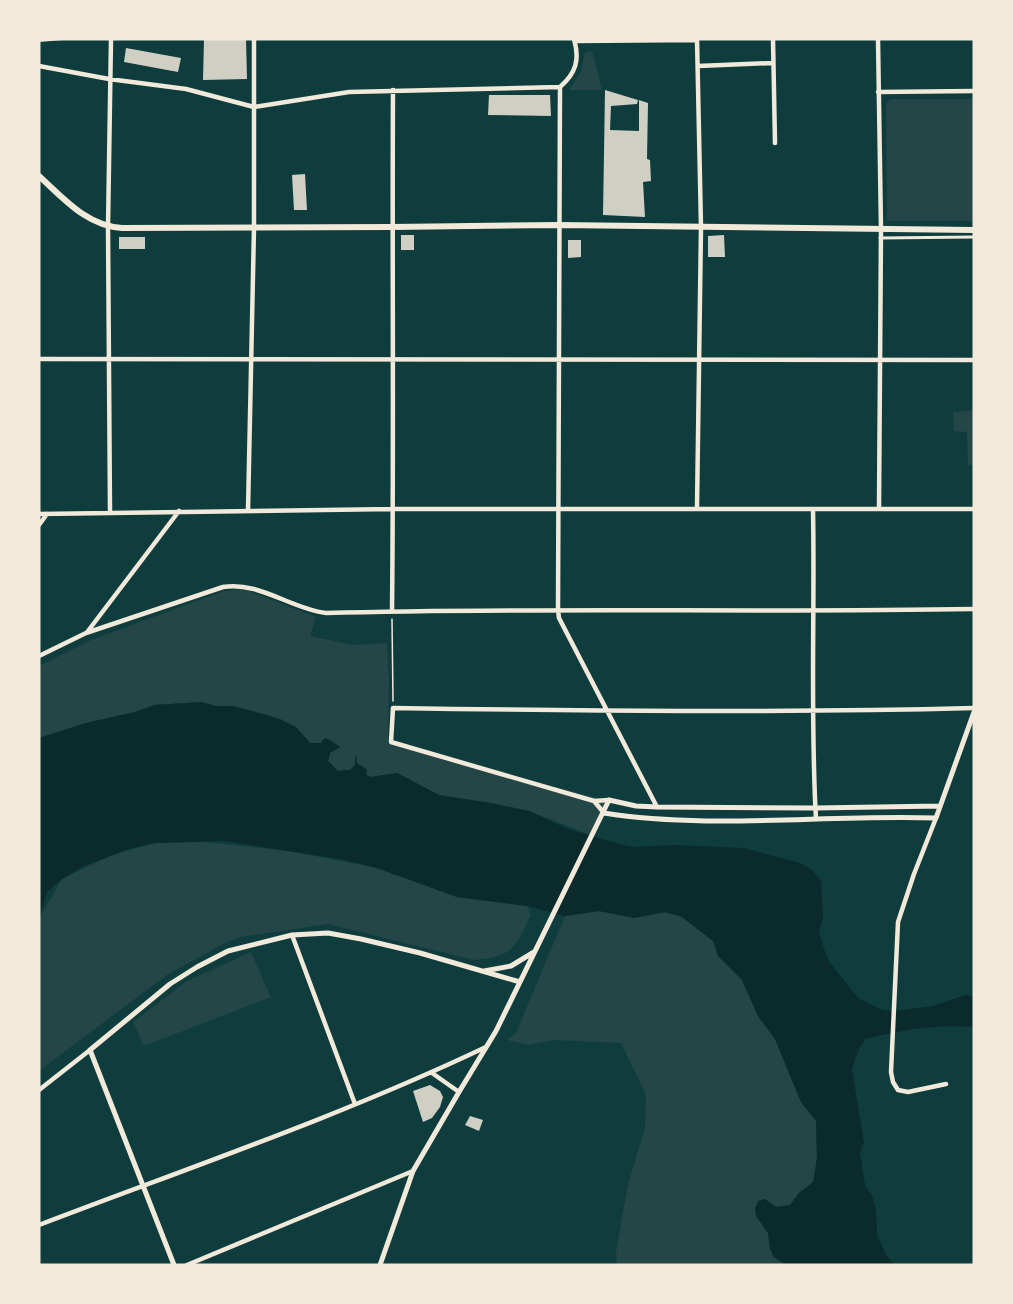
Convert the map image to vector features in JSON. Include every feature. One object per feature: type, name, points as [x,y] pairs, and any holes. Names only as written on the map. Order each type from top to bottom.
[{"type":"main road","points":[[39,176],[75,209],[108,227],[392,228],[559,225],[974,230]]},
{"type":"street","points":[[110,511],[108,227],[111,39]]},
{"type":"street","points":[[248,511],[254,228],[254,39]]},
{"type":"street","points":[[773,39],[775,144]]},
{"type":"street","points":[[878,39],[879,508]]},
{"type":"street","points":[[39,66],[109,79],[186,89],[254,107],[349,92],[560,87],[570,78],[575,69],[578,56],[574,40],[697,40],[700,227],[697,508]]},
{"type":"street","points":[[698,66],[773,63]]},
{"type":"street","points":[[560,87],[559,618],[657,807]]},
{"type":"street","points":[[392,611],[393,90]]},
{"type":"street","points":[[878,92],[974,91]]},
{"type":"street","points":[[880,238],[974,237]]},
{"type":"street","points":[[39,359],[974,360]]},
{"type":"street","points":[[39,514],[110,511],[393,509],[974,509]]},
{"type":"street","points":[[813,509],[813,710],[816,819]]},
{"type":"street","points":[[86,633],[179,511]]},
{"type":"street","points":[[39,525],[47,513]]},
{"type":"street","points":[[39,656],[86,633],[223,586],[233,585],[290,601],[316,612],[974,609]]},
{"type":"street","points":[[940,806],[657,807],[636,806],[609,800],[594,801],[391,742],[393,708],[608,711],[974,710],[936,818],[914,874],[898,922],[891,1072],[893,1082],[898,1090],[908,1092],[946,1084]]},
{"type":"street","points":[[380,1265],[413,1171],[496,1032],[609,800]]},
{"type":"street","points":[[594,801],[604,813],[646,819],[936,818]]},
{"type":"street","points":[[39,1090],[170,984],[197,967],[228,951],[292,935],[328,933],[361,939],[479,971],[506,976],[520,982]]},
{"type":"street","points":[[292,935],[356,1104]]},
{"type":"street","points":[[479,971],[510,966],[535,951]]},
{"type":"street","points":[[510,966],[523,975]]},
{"type":"street","points":[[39,1225],[356,1104],[486,1047]]},
{"type":"street","points":[[90,1050],[174,1265]]},
{"type":"street","points":[[432,1072],[459,1092]]},
{"type":"street","points":[[187,1265],[413,1171]]},
{"type":"lane","points":[[39,41],[62,39]]},
{"type":"path","points":[[392,611],[393,708]]},
{"type":"shaded area","points":[[592,51],[602,90],[569,90],[581,72],[585,52]]},
{"type":"shaded area","points":[[890,99],[974,99],[974,221],[887,221],[886,103]]},
{"type":"shaded area","points":[[974,410],[974,465],[968,465],[967,432],[954,431],[953,412]]},
{"type":"shaded area","points":[[244,589],[316,617],[310,636],[353,645],[387,643],[388,743],[609,801],[591,835],[529,811],[439,795],[397,773],[371,777],[366,775],[367,770],[357,763],[357,756],[355,765],[350,770],[338,771],[328,761],[330,753],[340,747],[330,740],[310,743],[296,727],[268,715],[233,706],[216,706],[201,702],[154,705],[39,738],[39,666],[91,640],[224,591]]},
{"type":"shaded area","points":[[201,702],[216,706],[233,706],[280,719],[296,727],[310,743],[321,743],[325,738],[330,740],[340,747],[330,753],[328,761],[338,771],[350,770],[355,765],[355,755],[357,763],[367,770],[366,775],[371,777],[397,773],[439,795],[529,811],[568,829],[623,845],[744,848],[800,863],[812,870],[821,881],[823,918],[819,931],[824,949],[830,963],[858,998],[882,1010],[895,1011],[933,1006],[965,995],[974,996],[974,1027],[919,1028],[865,1039],[852,1069],[864,1143],[860,1153],[865,1185],[873,1198],[877,1234],[886,1255],[895,1265],[786,1265],[774,1257],[770,1249],[768,1233],[756,1216],[755,1208],[758,1201],[765,1199],[776,1207],[790,1205],[799,1193],[813,1182],[817,1158],[816,1121],[801,1102],[775,1039],[758,1016],[742,980],[718,956],[713,941],[682,917],[665,912],[634,918],[599,911],[565,916],[527,906],[457,897],[377,868],[340,859],[224,841],[155,843],[129,849],[84,866],[62,879],[47,892],[39,919],[39,738],[154,705]]},
{"type":"shaded area","points":[[206,842],[289,851],[377,868],[457,897],[527,906],[531,915],[521,936],[511,949],[497,956],[474,960],[328,924],[241,937],[227,942],[168,974],[39,1071],[39,919],[62,879],[112,855],[155,843]]},
{"type":"shaded area","points":[[599,911],[634,918],[665,912],[682,917],[713,941],[719,956],[742,980],[758,1016],[775,1039],[801,1102],[816,1121],[817,1158],[814,1182],[799,1193],[790,1205],[776,1207],[768,1202],[756,1216],[768,1233],[770,1249],[774,1257],[786,1265],[617,1265],[616,1252],[628,1184],[645,1128],[646,1095],[621,1043],[554,1040],[528,1045],[507,1040],[516,1033],[565,916]]},
{"type":"shaded area","points":[[251,952],[271,997],[144,1046],[133,1022],[187,981]]},
{"type":"building","points":[[204,39],[246,39],[247,79],[203,80]]},
{"type":"building","points":[[126,48],[181,58],[178,72],[124,62]]},
{"type":"building","points":[[605,90],[638,100],[637,104],[611,106],[610,130],[639,131],[639,100],[648,103],[647,159],[650,160],[651,181],[643,182],[645,217],[603,215]]},
{"type":"building","points":[[489,95],[550,95],[551,116],[488,115]]},
{"type":"building","points":[[305,174],[307,210],[294,210],[292,175]]},
{"type":"building","points":[[401,235],[414,235],[414,250],[401,250]]},
{"type":"building","points":[[724,235],[725,257],[708,257],[708,236]]},
{"type":"building","points":[[119,237],[145,237],[145,249],[119,249]]},
{"type":"building","points":[[568,240],[581,240],[581,257],[568,258]]},
{"type":"building","points":[[430,1085],[440,1091],[443,1097],[440,1107],[432,1118],[423,1122],[413,1091]]},
{"type":"building","points":[[470,1116],[483,1120],[479,1131],[465,1125]]}]
